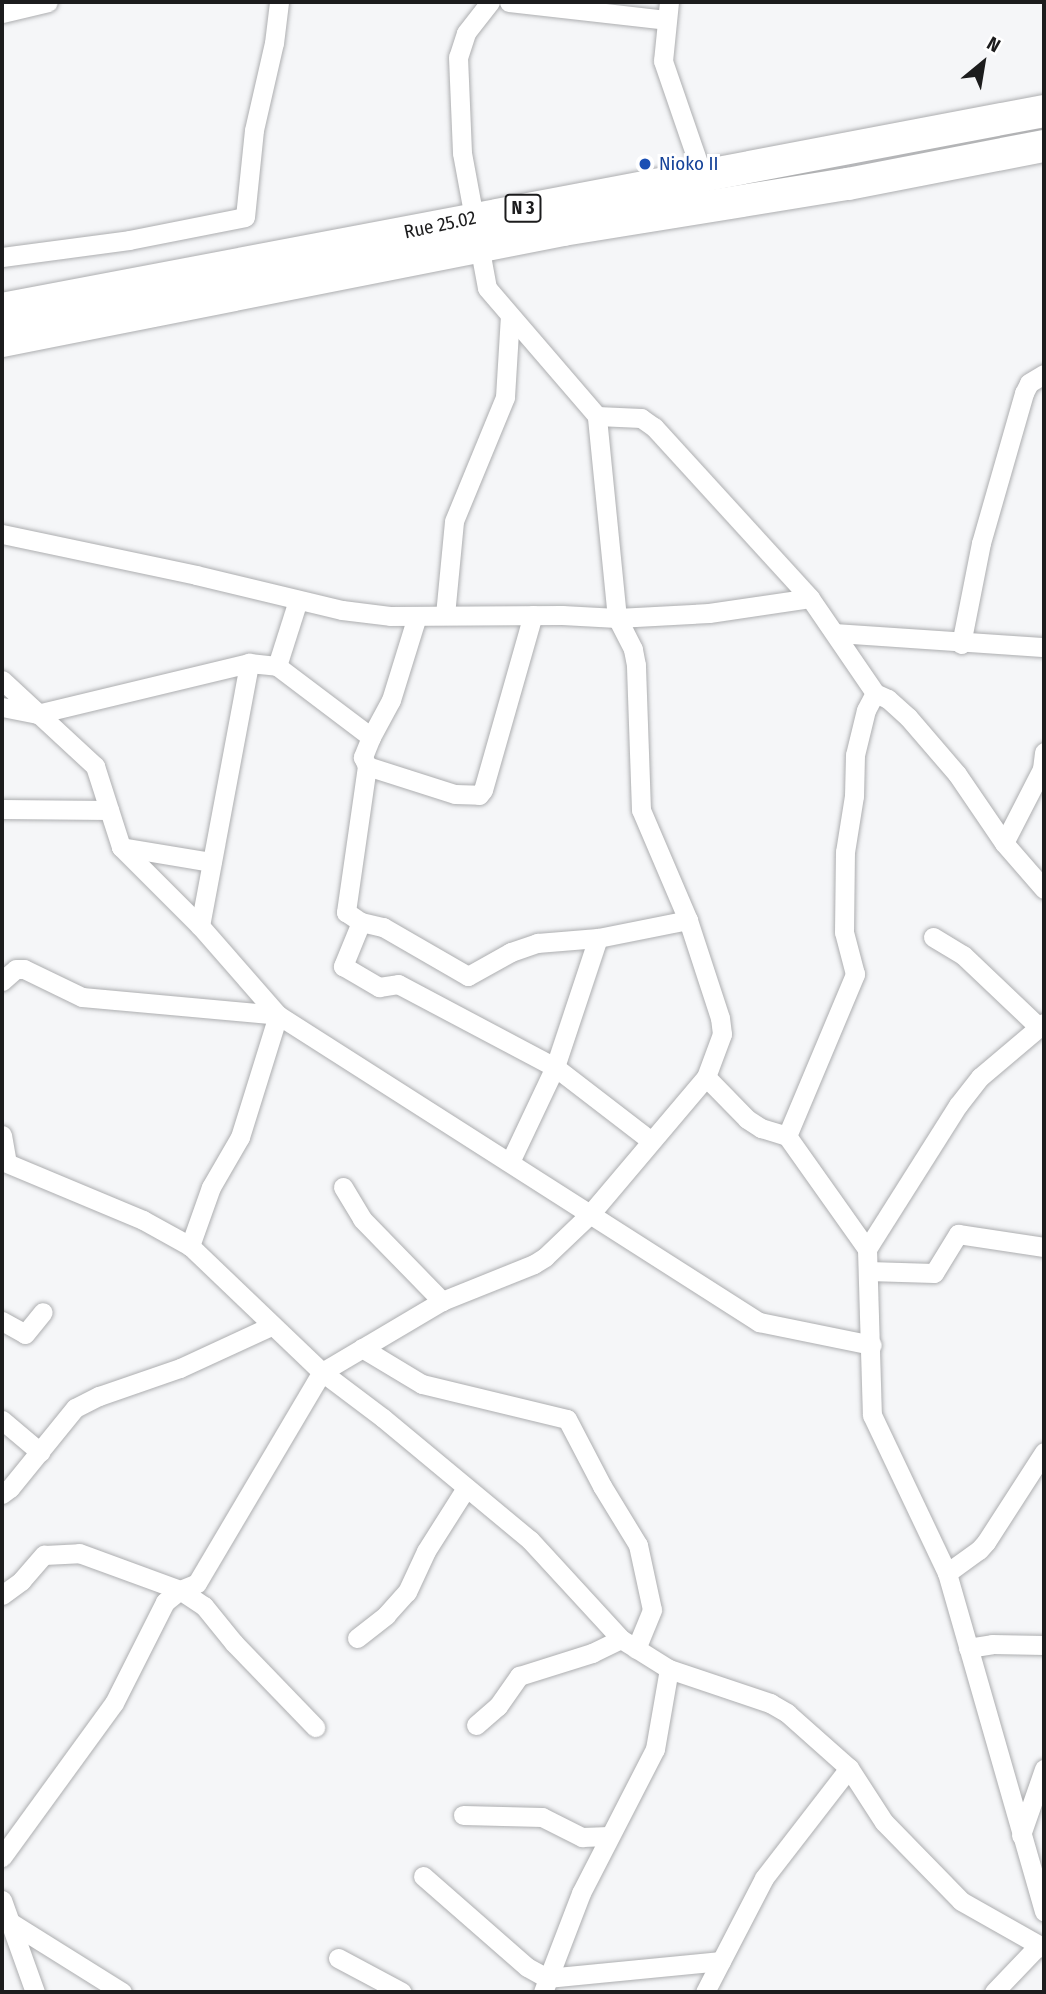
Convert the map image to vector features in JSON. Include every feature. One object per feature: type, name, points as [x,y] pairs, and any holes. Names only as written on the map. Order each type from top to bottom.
[{"type":"main road","name":"Rue 25.02","points":[[2,309],[1044,111]]},
{"type":"main road","name":"N 3","points":[[2,341],[563,230],[848,184],[1044,146]]},
{"type":"street","points":[[2,13],[48,2]]},
{"type":"street","points":[[2,257],[129,240],[245,217],[254,130],[279,2]]},
{"type":"street","points":[[2,1857],[114,1703],[158,1614],[170,1597],[197,1583],[322,1372],[442,1301],[534,1264],[591,1213],[706,1077],[722,1034],[688,920],[641,810],[636,665],[633,649],[617,618],[597,416],[487,288],[462,153],[458,57],[466,33],[491,2]]},
{"type":"street","points":[[509,2],[668,11],[663,61],[702,174]]},
{"type":"street","points":[[445,615],[454,521],[505,397],[510,316]]},
{"type":"street","points":[[961,644],[981,542],[1024,393],[1030,383],[1043,376]]},
{"type":"street","points":[[597,416],[641,418],[654,426],[810,598],[875,693],[888,699],[908,717],[957,774],[1004,843],[1044,889]]},
{"type":"street","points":[[2,534],[366,614],[617,618],[709,613],[810,598]]},
{"type":"street","points":[[277,666],[298,600]]},
{"type":"street","points":[[367,766],[455,794],[479,794],[483,790],[533,615]]},
{"type":"street","points":[[417,616],[391,700],[363,757],[367,766],[346,912],[361,922],[383,927],[468,976],[511,952],[537,943],[598,938],[688,920]]},
{"type":"street","points":[[836,633],[961,644],[1044,647]]},
{"type":"street","points":[[2,707],[37,714],[249,663],[277,666],[371,737]]},
{"type":"street","points":[[200,926],[249,663]]},
{"type":"street","points":[[2,680],[94,766],[121,848],[200,926],[278,1015],[759,1322],[872,1345]]},
{"type":"street","points":[[787,1136],[855,974],[844,932],[845,852],[854,796],[855,755],[866,709],[875,693]]},
{"type":"street","points":[[1004,843],[1043,764]]},
{"type":"street","points":[[2,809],[109,810]]},
{"type":"street","points":[[121,848],[212,862]]},
{"type":"street","points":[[361,922],[343,966],[379,987],[398,984],[555,1067],[651,1141]]},
{"type":"street","points":[[867,1249],[958,1105],[980,1077],[1042,1025],[963,955],[933,937]]},
{"type":"street","points":[[510,1162],[555,1067],[598,938]]},
{"type":"street","points":[[2,981],[16,969],[24,969],[82,997],[278,1015]]},
{"type":"street","points":[[190,1245],[211,1187],[240,1137],[278,1015]]},
{"type":"street","points":[[706,1077],[747,1119],[761,1128],[787,1136],[867,1249],[872,1345],[872,1415],[947,1573],[1044,1911]]},
{"type":"street","points":[[2,1135],[4,1162],[143,1220],[190,1245],[271,1326],[322,1372],[530,1540],[629,1644],[669,1669],[770,1703],[787,1713],[849,1768],[884,1822],[961,1902],[1041,1947],[994,1992]]},
{"type":"street","points":[[342,1187],[362,1219],[442,1301]]},
{"type":"street","points":[[868,1271],[934,1273],[958,1234],[1044,1247]]},
{"type":"street","points":[[2,1321],[25,1334],[43,1312]]},
{"type":"street","points":[[2,1494],[75,1408],[180,1368],[271,1326]]},
{"type":"street","points":[[362,1348],[422,1384],[567,1419],[602,1486],[638,1545],[652,1610],[629,1644],[519,1676],[498,1706],[476,1724]]},
{"type":"street","points":[[2,1420],[40,1452]]},
{"type":"street","points":[[947,1573],[986,1542],[1044,1452]]},
{"type":"street","points":[[357,1638],[387,1615],[407,1591],[426,1550],[466,1488]]},
{"type":"street","points":[[2,1595],[20,1581],[44,1555],[79,1553],[180,1590],[204,1606],[234,1643],[315,1727]]},
{"type":"street","points":[[968,1648],[992,1644],[1044,1645]]},
{"type":"street","points":[[545,1985],[581,1893],[655,1749],[669,1669]]},
{"type":"street","points":[[705,1992],[764,1878],[849,1768]]},
{"type":"street","points":[[1021,1835],[1044,1769]]},
{"type":"street","points":[[463,1815],[542,1817],[582,1837],[609,1836]]},
{"type":"street","points":[[423,1876],[545,1985]]},
{"type":"street","points":[[2,1900],[28,1989]]},
{"type":"street","points":[[10,1922],[122,1992]]},
{"type":"street","points":[[338,1958],[402,1992]]},
{"type":"street","points":[[545,1985],[721,1961]]},
{"type":"place","name":"Nioko II","points":[[645,164]]}]
